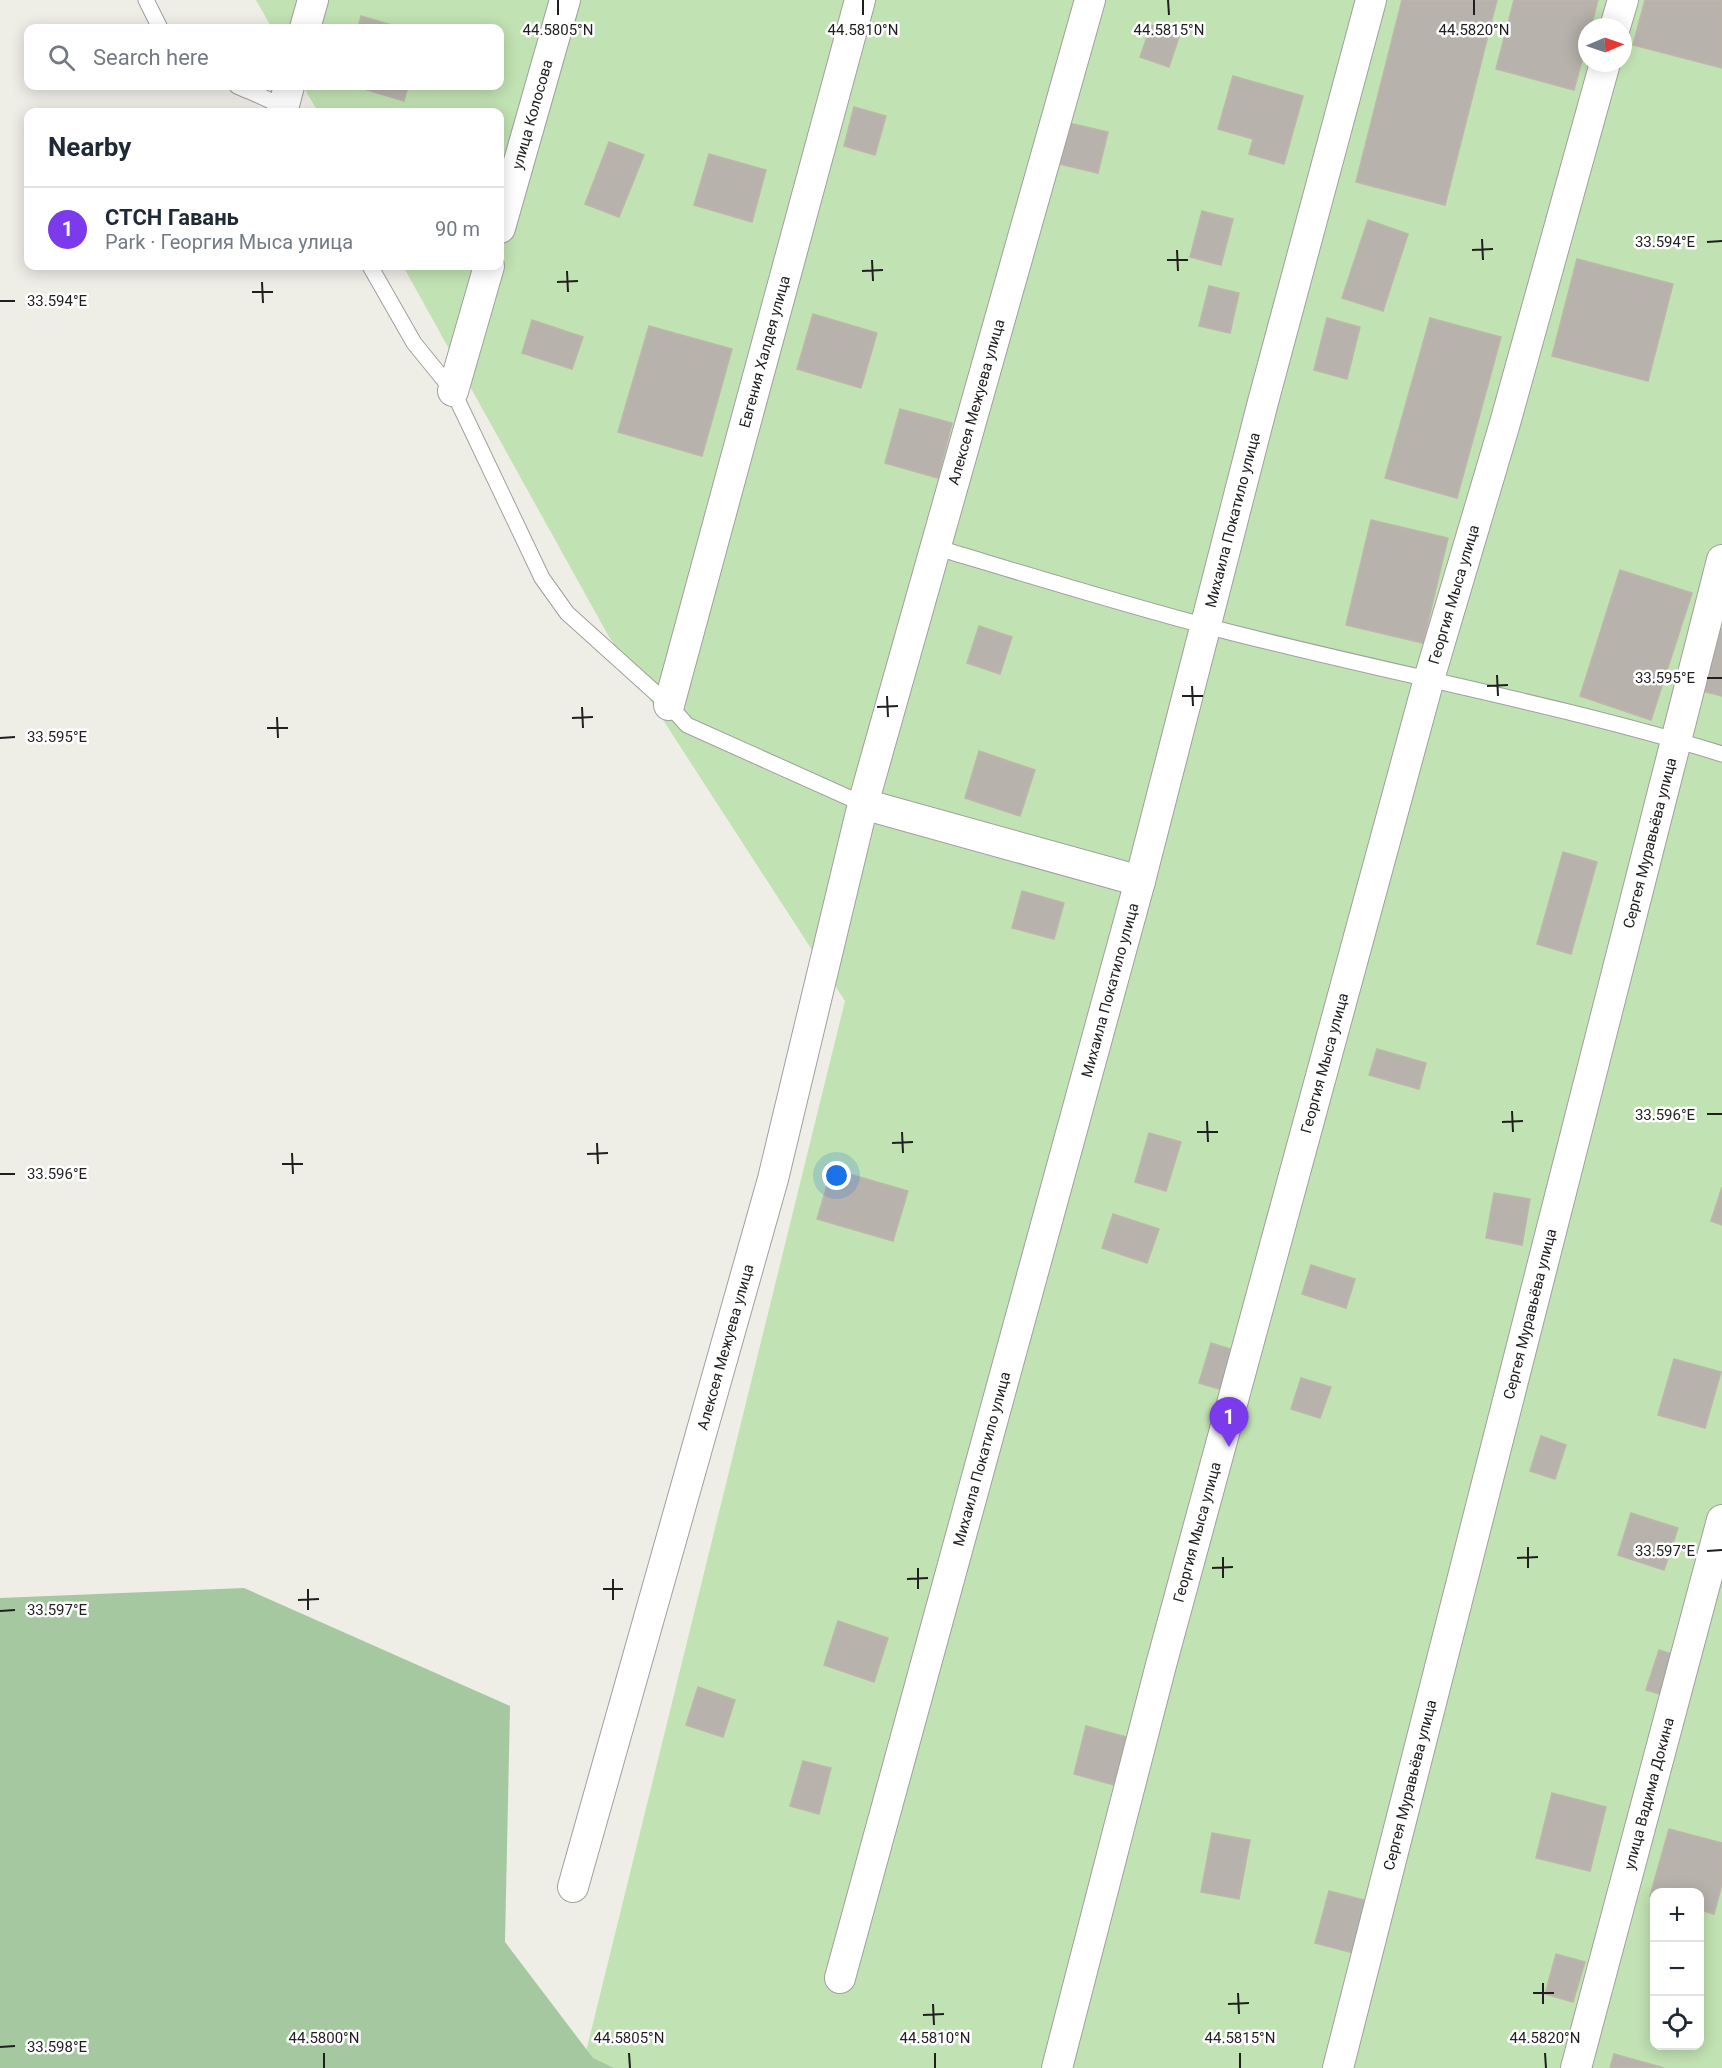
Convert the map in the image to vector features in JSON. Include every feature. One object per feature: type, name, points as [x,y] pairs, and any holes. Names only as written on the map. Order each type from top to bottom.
[{"type":"street","points":[[306,24],[313,0]]},
{"type":"street","name":"улица Колосова","points":[[504,214],[565,0]]},
{"type":"street","name":"Евгения Халдея улица","points":[[669,705],[860,0]]},
{"type":"street","name":"Алексея Межуева улица","points":[[573,1887],[773,1179],[863,804],[1090,0]]},
{"type":"street","name":"Михаила Покатило улица","points":[[840,1978],[1140,881],[1371,0]]},
{"type":"street","points":[[1618,18],[1623,0]]},
{"type":"street","name":"Георгия Мыса улица","points":[[1056,2068],[1161,1665],[1429,679],[1505,423],[1602,72]]},
{"type":"street","points":[[453,392],[488,270]]},
{"type":"street","name":"Сергея Муравьёва улица","points":[[1338,2068],[1722,560]]},
{"type":"street","points":[[863,804],[1140,881]]},
{"type":"street","name":"улица Вадима Докина","points":[[1576,2068],[1722,1520]]},
{"type":"lane","points":[[146,0],[158,24]]},
{"type":"lane","points":[[249,90],[286,102]]},
{"type":"lane","points":[[372,270],[414,343],[453,392],[542,578],[567,613],[669,705],[687,725],[863,804]]},
{"type":"lane","points":[[935,548],[1206,626],[1429,679],[1722,754]]},
{"type":"green space","points":[[256,0],[1722,0],[1722,2068],[582,2068],[845,1001],[608,635],[405,270],[504,270],[504,108],[316,108],[305,90],[504,90],[504,24],[270,24]]},
{"type":"green space","points":[[244,1588],[510,1706],[505,1942],[593,2058],[614,2068],[0,2068],[0,1598]]},
{"type":"building","points":[[1402,0],[1497,0],[1445,205],[1356,182]]},
{"type":"building","points":[[1514,0],[1598,0],[1593,18],[1578,18],[1579,72],[1574,90],[1496,69]]},
{"type":"building","points":[[1645,0],[1722,0],[1722,68],[1633,45]]},
{"type":"building","points":[[361,16],[388,24],[359,24]]},
{"type":"building","points":[[1151,25],[1180,34],[1169,67],[1140,57]]},
{"type":"building","points":[[1233,76],[1303,96],[1284,164],[1249,154],[1253,139],[1218,129]]},
{"type":"building","points":[[367,90],[407,90],[404,101]]},
{"type":"building","points":[[854,107],[886,116],[875,155],[844,146]]},
{"type":"building","points":[[1069,123],[1108,132],[1098,173],[1059,164]]},
{"type":"building","points":[[609,142],[644,155],[619,217],[585,204]]},
{"type":"building","points":[[709,154],[766,170],[752,222],[694,205]]},
{"type":"building","points":[[1202,211],[1233,219],[1221,265],[1190,257]]},
{"type":"building","points":[[1368,220],[1408,234],[1383,311],[1342,298]]},
{"type":"building","points":[[1577,259],[1673,284],[1648,381],[1552,356]]},
{"type":"building","points":[[1209,286],[1239,293],[1230,333],[1199,326]]},
{"type":"building","points":[[813,314],[877,333],[861,388],[797,369]]},
{"type":"building","points":[[1327,318],[1360,327],[1347,379],[1314,370]]},
{"type":"building","points":[[1430,318],[1501,337],[1457,498],[1385,478]]},
{"type":"building","points":[[532,320],[583,337],[572,369],[522,353]]},
{"type":"building","points":[[649,326],[732,349],[702,456],[618,432]]},
{"type":"building","points":[[900,409],[952,423],[938,478],[885,463]]},
{"type":"building","points":[[1371,520],[1448,538],[1423,643],[1346,625]]},
{"type":"building","points":[[1620,570],[1692,593],[1651,720],[1580,696]]},
{"type":"building","points":[[979,626],[1012,637],[1000,674],[967,663]]},
{"type":"building","points":[[1718,628],[1722,629],[1722,696],[1702,691]]},
{"type":"building","points":[[979,751],[1035,770],[1020,816],[965,798]]},
{"type":"building","points":[[1563,852],[1597,862],[1571,954],[1537,944]]},
{"type":"building","points":[[1022,891],[1064,903],[1054,939],[1012,928]]},
{"type":"building","points":[[1377,1049],[1426,1063],[1419,1089],[1369,1075]]},
{"type":"building","points":[[1149,1133],[1181,1142],[1166,1191],[1135,1182]]},
{"type":"building","points":[[832,1169],[908,1191],[893,1241],[817,1219]]},
{"type":"building","points":[[1722,1187],[1722,1225],[1711,1221]]},
{"type":"building","points":[[1494,1193],[1530,1199],[1522,1245],[1486,1238]]},
{"type":"building","points":[[1113,1214],[1159,1229],[1147,1263],[1102,1248]]},
{"type":"building","points":[[1311,1265],[1355,1279],[1346,1308],[1302,1294]]},
{"type":"building","points":[[1211,1343],[1237,1351],[1226,1391],[1199,1383]]},
{"type":"building","points":[[1674,1359],[1721,1372],[1705,1428],[1658,1415]]},
{"type":"building","points":[[1301,1378],[1331,1387],[1320,1418],[1291,1409]]},
{"type":"building","points":[[1541,1436],[1566,1445],[1555,1479],[1530,1471]]},
{"type":"building","points":[[1631,1513],[1678,1528],[1664,1570],[1618,1555]]},
{"type":"building","points":[[838,1621],[888,1638],[874,1682],[824,1665]]},
{"type":"building","points":[[1659,1650],[1675,1655],[1663,1695],[1646,1690]]},
{"type":"building","points":[[698,1687],[735,1700],[723,1737],[686,1725]]},
{"type":"building","points":[[1086,1726],[1130,1738],[1118,1786],[1074,1774]]},
{"type":"building","points":[[803,1761],[831,1768],[819,1814],[790,1806]]},
{"type":"building","points":[[1552,1793],[1606,1807],[1590,1871],[1536,1858]]},
{"type":"building","points":[[1669,1829],[1722,1843],[1722,1884],[1714,1914],[1704,1911],[1704,1888],[1652,1888]]},
{"type":"building","points":[[1212,1833],[1250,1840],[1239,1899],[1201,1892]]},
{"type":"building","points":[[1329,1891],[1368,1901],[1354,1953],[1315,1943]]},
{"type":"building","points":[[1556,1954],[1585,1962],[1573,2002],[1545,1994]]},
{"type":"building","points":[[1614,2054],[1664,2068],[1610,2068]]},
{"type":"place","name":"СТСН Гавань","points":[[1229,1447]]}]
